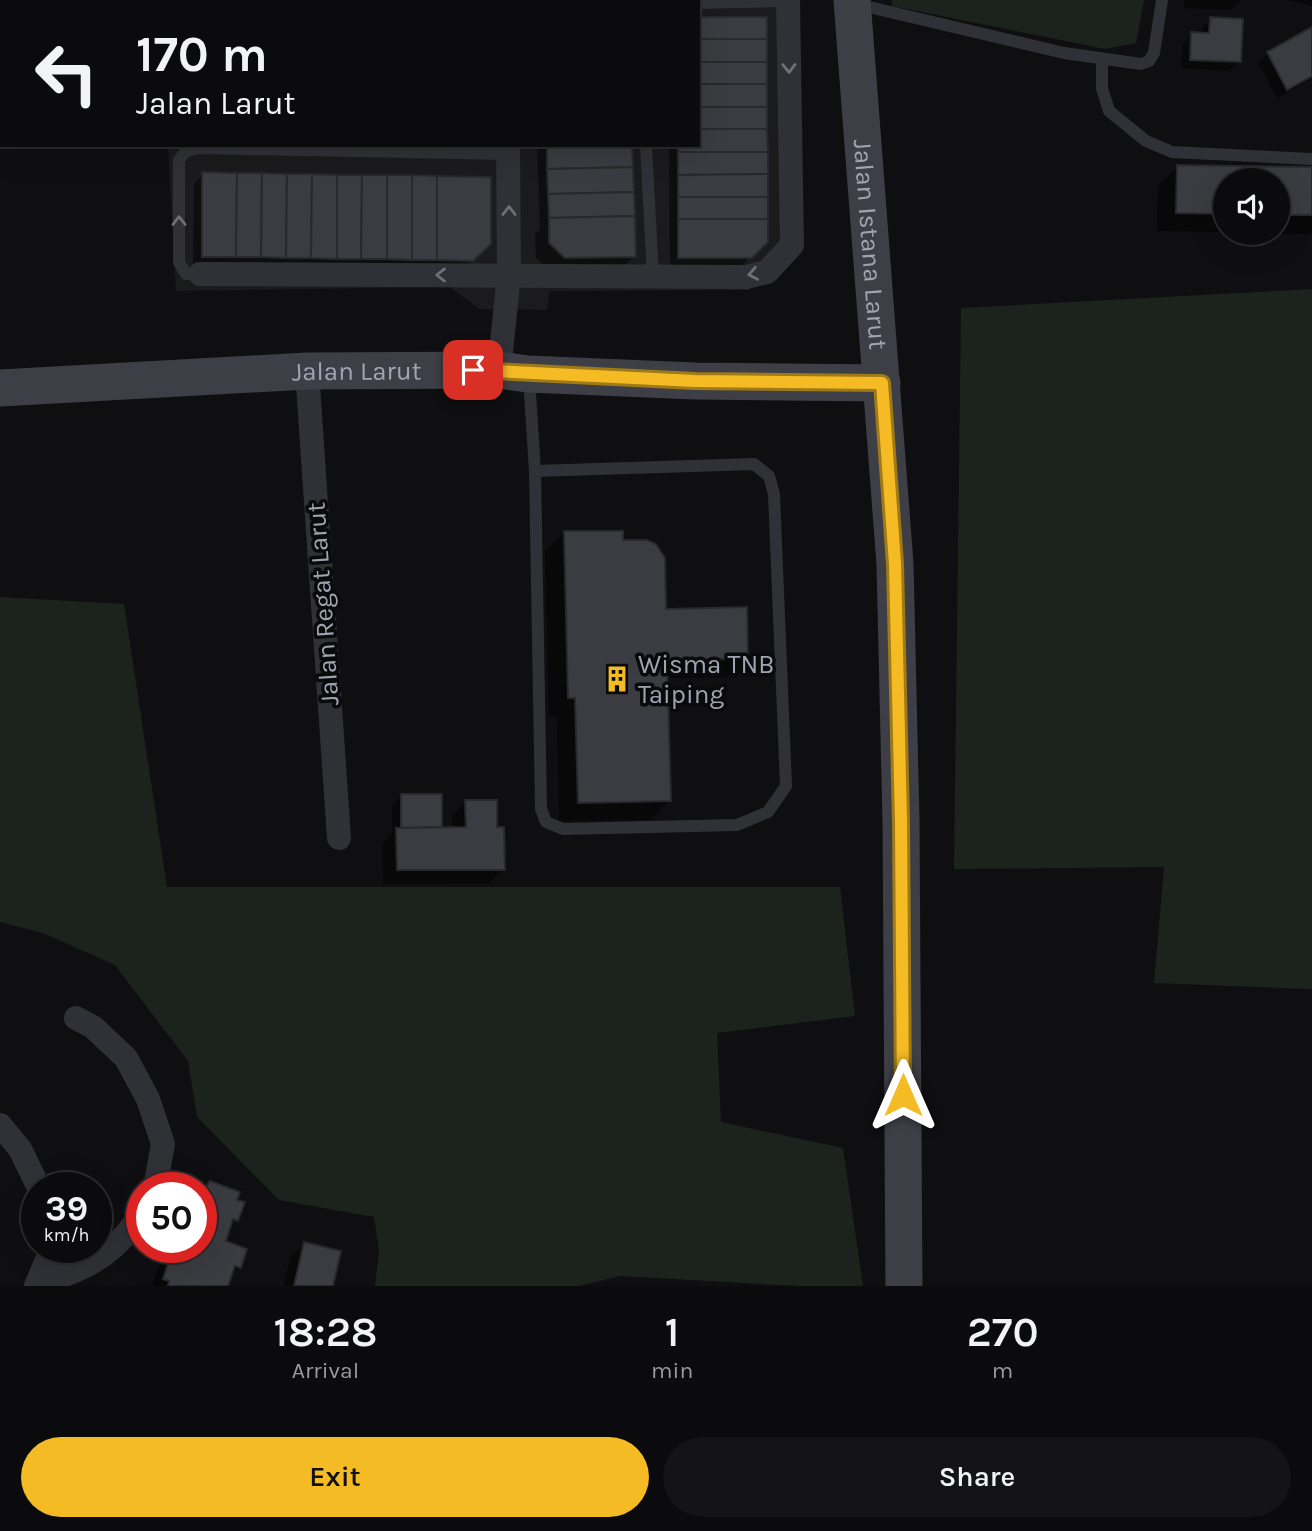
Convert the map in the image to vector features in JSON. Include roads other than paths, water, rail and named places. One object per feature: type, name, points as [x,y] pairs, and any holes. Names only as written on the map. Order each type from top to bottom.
[{"type":"main road","name":"Jalan Istana Larut","points":[[852,2],[895,564],[901,821],[904,1286]]},
{"type":"main road","name":"Jalan Larut","points":[[0,388],[307,370],[513,372],[882,383]]},
{"type":"street","points":[[200,274],[746,277],[767,272],[792,245],[788,1]]},
{"type":"street","points":[[508,150],[513,372]]},
{"type":"street","name":"Jalan Regat Larut","points":[[307,370],[339,838]]},
{"type":"street","points":[[76,1018],[93,1027],[126,1058],[148,1099],[163,1144],[158,1172]]},
{"type":"street","points":[[0,1125],[20,1149],[31,1172]]},
{"type":"street","points":[[37,1285],[78,1273],[104,1255],[126,1230]]},
{"type":"street","points":[[37,1285],[46,1263]]},
{"type":"lane","points":[[852,2],[1102,60],[1141,64],[1149,61],[1154,53],[1162,0]]},
{"type":"lane","points":[[700,3],[788,1]]},
{"type":"lane","points":[[1102,60],[1102,88],[1110,111],[1146,141],[1172,152],[1312,159]]},
{"type":"lane","points":[[646,147],[653,277]]},
{"type":"lane","points":[[200,274],[187,274],[179,261],[179,160],[184,152],[196,148],[508,150]]},
{"type":"lane","points":[[513,372],[535,471],[541,809],[546,822],[563,829],[737,825],[768,813],[786,786],[774,494],[769,476],[754,464],[535,471]]},
{"type":"place","name":"Wisma TNB Taiping","points":[[617,679]]}]
